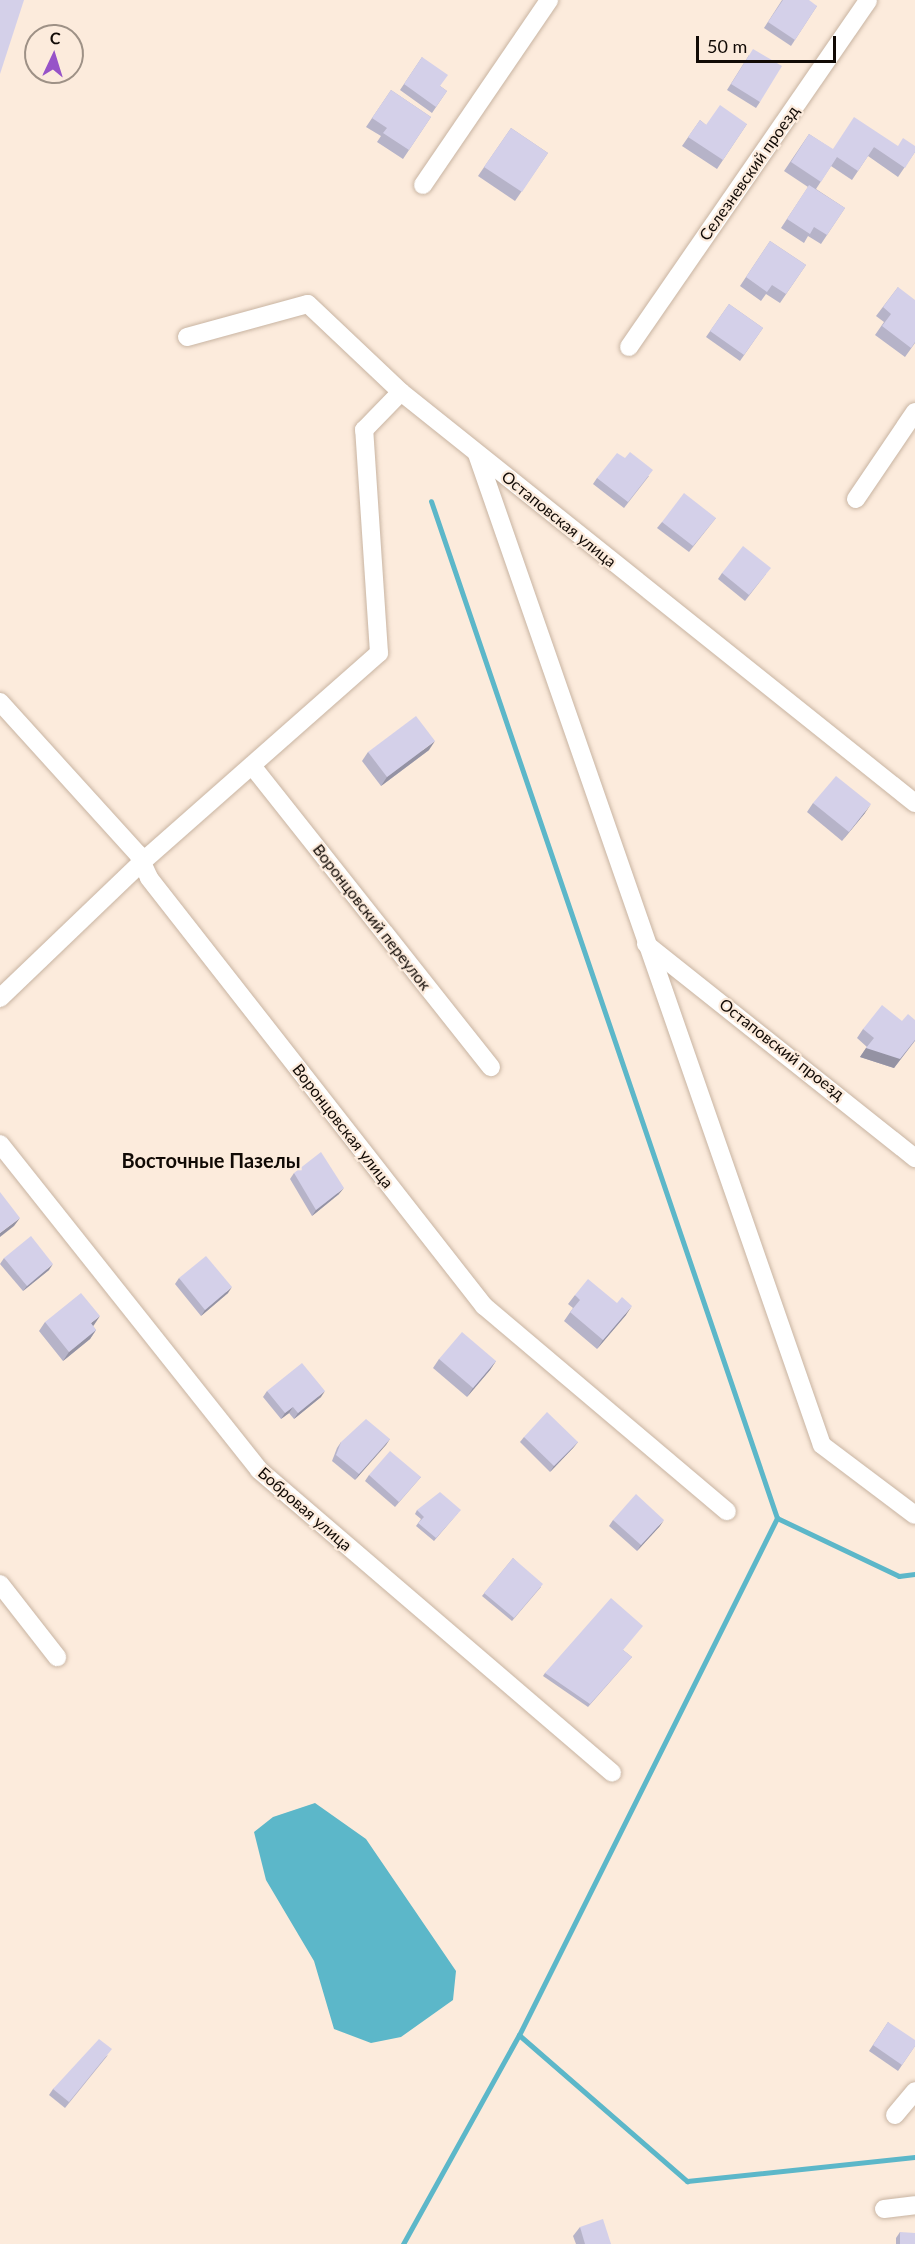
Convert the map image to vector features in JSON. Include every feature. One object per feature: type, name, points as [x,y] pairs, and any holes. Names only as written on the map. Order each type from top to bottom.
[{"type":"street","points":[[423,185],[549,0]]},
{"type":"street","name":"Селезневский проезд","points":[[629,347],[868,0]]},
{"type":"street","name":"Остаповская улица","points":[[187,337],[308,304],[401,392],[915,803]]},
{"type":"street","points":[[2,992],[142,862],[253,767],[378,653],[364,430],[401,392]]},
{"type":"street","points":[[856,499],[915,412]]},
{"type":"street","points":[[477,454],[822,1445],[915,1515]]},
{"type":"street","name":"Воронцовская улица","points":[[0,702],[142,862],[149,878],[484,1306],[727,1511]]},
{"type":"street","name":"Воронцовский переулок","points":[[253,767],[491,1067]]},
{"type":"street","name":"Остаповский проезд","points":[[646,944],[915,1158]]},
{"type":"street","name":"Бобровая улица","points":[[0,1144],[258,1470],[612,1773]]},
{"type":"street","points":[[0,1584],[57,1657]]},
{"type":"street","points":[[896,2115],[915,2091]]},
{"type":"street","points":[[884,2210],[915,2205]]},
{"type":"water","points":[[315,1803],[366,1839],[456,1971],[453,2000],[401,2037],[371,2043],[334,2029],[314,1961],[266,1880],[254,1832],[273,1817]]},
{"type":"building","points":[[0,0],[24,0],[0,74]]},
{"type":"building","points":[[783,0],[809,0],[817,6],[795,40],[768,22]]},
{"type":"building","points":[[753,49],[782,66],[760,102],[731,84]]},
{"type":"building","points":[[422,57],[448,75],[440,86],[447,91],[436,107],[404,84]]},
{"type":"building","points":[[391,90],[431,117],[409,150],[383,133],[387,128],[372,118]]},
{"type":"building","points":[[720,105],[747,124],[723,160],[688,137],[700,120],[706,125]]},
{"type":"building","points":[[854,117],[898,146],[903,138],[915,146],[915,152],[905,168],[874,147],[858,171],[837,157],[821,182],[791,162],[809,134],[833,149]]},
{"type":"building","points":[[511,128],[548,153],[522,192],[484,167]]},
{"type":"building","points":[[809,185],[845,208],[827,235],[814,227],[810,234],[787,219]]},
{"type":"building","points":[[770,241],[806,265],[786,294],[772,285],[767,292],[746,277]]},
{"type":"building","points":[[898,287],[915,300],[915,342],[911,348],[882,326],[891,314],[883,307]]},
{"type":"building","points":[[729,304],[763,328],[744,355],[710,331]]},
{"type":"building","points":[[630,452],[653,470],[628,502],[597,478],[617,453],[625,458]]},
{"type":"building","points":[[684,493],[716,518],[693,546],[662,522]]},
{"type":"building","points":[[743,546],[771,568],[749,595],[722,573]]},
{"type":"building","points":[[416,716],[435,741],[387,777],[368,752]]},
{"type":"building","points":[[836,776],[871,804],[849,832],[813,803]]},
{"type":"building","points":[[882,1005],[902,1021],[908,1014],[915,1020],[915,1040],[900,1059],[866,1048],[874,1038],[863,1029]]},
{"type":"building","points":[[321,1152],[344,1188],[316,1210],[294,1173]]},
{"type":"building","points":[[0,1192],[20,1218],[0,1233]]},
{"type":"building","points":[[31,1236],[53,1264],[27,1286],[4,1258]]},
{"type":"building","points":[[206,1256],[232,1287],[205,1310],[179,1278]]},
{"type":"building","points":[[588,1279],[617,1303],[622,1297],[632,1306],[603,1340],[570,1312],[580,1300],[575,1295]]},
{"type":"building","points":[[81,1293],[100,1316],[91,1323],[96,1330],[69,1352],[45,1322]]},
{"type":"building","points":[[462,1332],[496,1361],[473,1388],[439,1359]]},
{"type":"building","points":[[302,1363],[325,1391],[298,1413],[293,1407],[285,1413],[267,1391]]},
{"type":"building","points":[[547,1412],[578,1442],[554,1466],[524,1437]]},
{"type":"building","points":[[366,1419],[390,1439],[359,1474],[336,1455],[341,1442]]},
{"type":"building","points":[[390,1451],[421,1477],[399,1502],[369,1475]]},
{"type":"building","points":[[440,1492],[461,1510],[436,1538],[418,1523],[424,1517],[417,1510]]},
{"type":"building","points":[[636,1494],[664,1520],[641,1545],[613,1520]]},
{"type":"building","points":[[513,1558],[543,1584],[514,1618],[484,1593]]},
{"type":"building","points":[[611,1598],[643,1626],[623,1650],[632,1657],[590,1704],[545,1673]]},
{"type":"building","points":[[888,2022],[915,2040],[915,2046],[902,2065],[873,2045]]},
{"type":"building","points":[[99,2039],[112,2049],[69,2102],[53,2089]]},
{"type":"building","points":[[603,2219],[611,2244],[585,2244],[580,2227]]},
{"type":"building","points":[[900,2232],[915,2233],[915,2244],[900,2244]]},
{"type":"waterway","points":[[403,2244],[519,2035],[777,1518],[431,501]]},
{"type":"waterway","points":[[777,1518],[899,1576],[915,1574]]},
{"type":"waterway","points":[[519,2035],[687,2181],[915,2157]]},
{"type":"district","name":"Восточные Пазелы","points":[[211,1160]]}]
